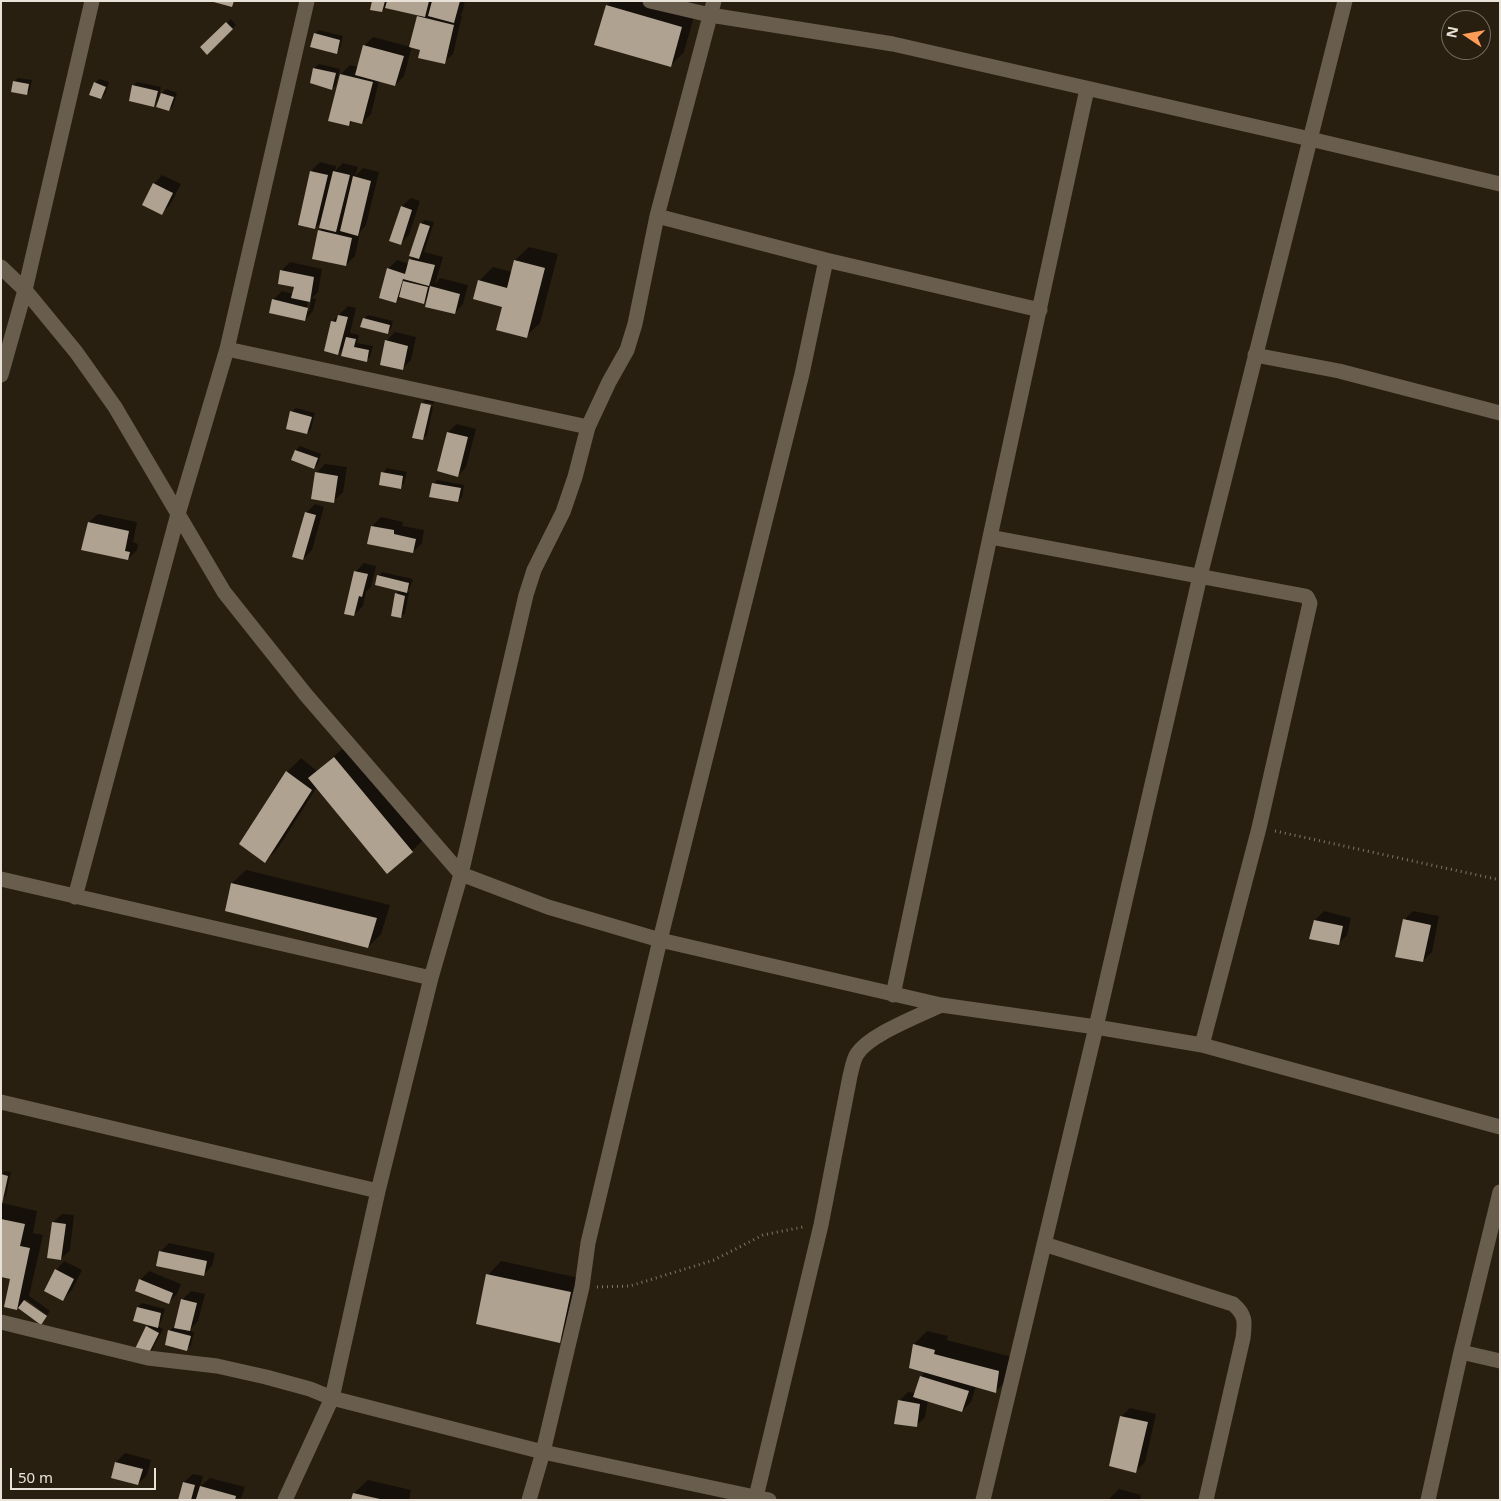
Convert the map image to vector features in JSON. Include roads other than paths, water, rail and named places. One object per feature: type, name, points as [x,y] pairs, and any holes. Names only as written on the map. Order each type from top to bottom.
[{"type":"street","points":[[1,375],[25,290],[92,1]]},
{"type":"street","points":[[75,897],[178,514],[227,349],[307,1]]},
{"type":"street","points":[[650,1],[712,8],[893,44],[1500,184]]},
{"type":"street","points":[[983,1500],[1096,1027],[1200,576],[1345,1]]},
{"type":"street","points":[[285,1500],[332,1398],[378,1191],[431,978],[461,874],[526,595],[534,570],[563,512],[575,477],[588,427],[630,341],[656,216],[712,8]]},
{"type":"street","points":[[893,995],[1087,89]]},
{"type":"street","points":[[656,216],[826,260],[1040,310]]},
{"type":"street","points":[[529,1500],[543,1452],[582,1287],[591,1233],[660,940],[802,374],[826,260]]},
{"type":"street","points":[[1,267],[25,290],[76,352],[115,407],[224,592],[306,695],[461,874],[548,907],[660,940],[941,1006],[1096,1027],[1202,1045],[1500,1127]]},
{"type":"street","points":[[227,349],[588,427]]},
{"type":"street","points":[[1255,355],[1339,371],[1500,413]]},
{"type":"street","points":[[990,536],[1308,598],[1310,603],[1260,828],[1202,1045]]},
{"type":"street","points":[[1,879],[431,978]]},
{"type":"street","points":[[1,1322],[140,1356],[217,1366],[266,1377],[310,1389],[332,1398],[543,1452],[763,1498],[821,1225],[850,1076],[856,1056],[865,1045],[882,1034],[941,1006]]},
{"type":"street","points":[[1,1102],[378,1191]]},
{"type":"street","points":[[1428,1500],[1461,1352],[1500,1192]]},
{"type":"street","points":[[1044,1244],[1233,1304],[1242,1312],[1244,1324],[1243,1338],[1206,1500]]},
{"type":"street","points":[[1461,1352],[1500,1361]]}]
